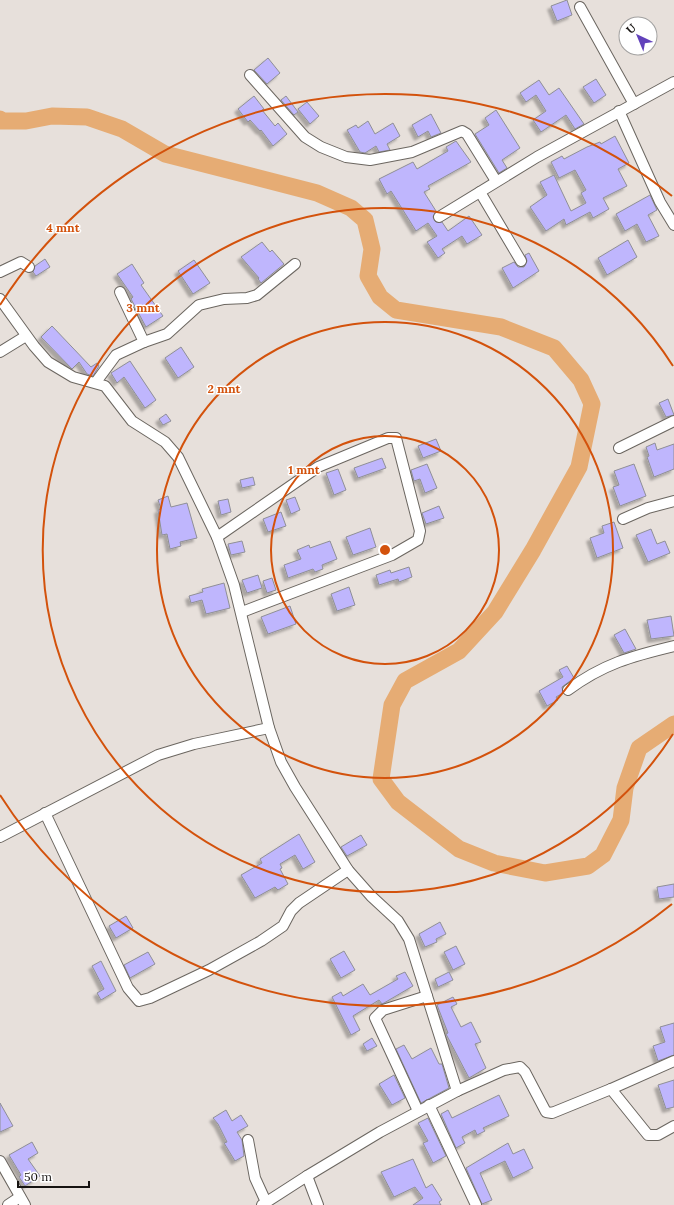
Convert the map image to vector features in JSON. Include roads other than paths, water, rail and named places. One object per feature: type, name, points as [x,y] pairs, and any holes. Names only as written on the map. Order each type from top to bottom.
[{"type":"street","points":[[580,8],[634,104]]},
{"type":"street","points":[[250,75],[305,137],[320,147],[346,157],[370,160],[412,152],[462,131],[467,134],[496,181]]},
{"type":"street","points":[[439,217],[496,181],[619,111],[674,82]]},
{"type":"street","points":[[619,111],[660,202],[674,225]]},
{"type":"street","points":[[480,192],[521,261]]},
{"type":"street","points":[[0,272],[21,262],[29,268]]},
{"type":"street","points":[[96,382],[116,355],[144,342],[167,334],[199,305],[224,299],[247,298],[257,295],[295,264]]},
{"type":"street","points":[[120,292],[144,342]]},
{"type":"street","points":[[0,299],[40,355],[54,367],[79,380],[96,382],[107,388],[138,425],[173,450],[183,465],[217,537],[242,612],[269,728],[288,776],[348,870],[371,896],[401,925],[409,939],[457,1091]]},
{"type":"street","points":[[0,352],[26,336]]},
{"type":"street","points":[[619,448],[674,422]]},
{"type":"street","points":[[217,537],[318,467],[388,438],[396,438],[420,531],[418,540],[392,555],[242,612]]},
{"type":"street","points":[[623,519],[648,508],[674,501]]},
{"type":"street","points":[[568,690],[601,668],[631,656],[674,646]]},
{"type":"street","points":[[0,837],[158,755],[194,744],[269,728]]},
{"type":"street","points":[[45,813],[128,988],[139,1001],[150,998],[209,970],[261,941],[283,926],[290,911],[299,903],[348,870]]},
{"type":"street","points":[[418,1111],[375,1018],[383,1010],[427,996]]},
{"type":"street","points":[[248,1140],[254,1174],[264,1204],[307,1176],[418,1111],[457,1091],[504,1070],[520,1067],[525,1072],[546,1112],[550,1114],[612,1089],[674,1061]]},
{"type":"street","points":[[612,1089],[648,1135],[658,1135],[674,1126]]},
{"type":"street","points":[[429,1105],[476,1205]]},
{"type":"street","points":[[0,1161],[23,1201],[8,1205]]},
{"type":"street","points":[[307,1176],[318,1205]]},
{"type":"waterway","points":[[0,119],[1,121],[26,121],[52,116],[87,117],[122,129],[165,154],[317,193],[351,208],[365,220],[372,249],[368,276],[380,297],[396,310],[501,327],[554,348],[581,380],[592,404],[579,467],[533,550],[495,612],[459,651],[405,681],[392,705],[381,779],[398,802],[459,849],[494,863],[545,873],[588,866],[603,855],[621,820],[625,788],[639,748],[674,724]]}]
